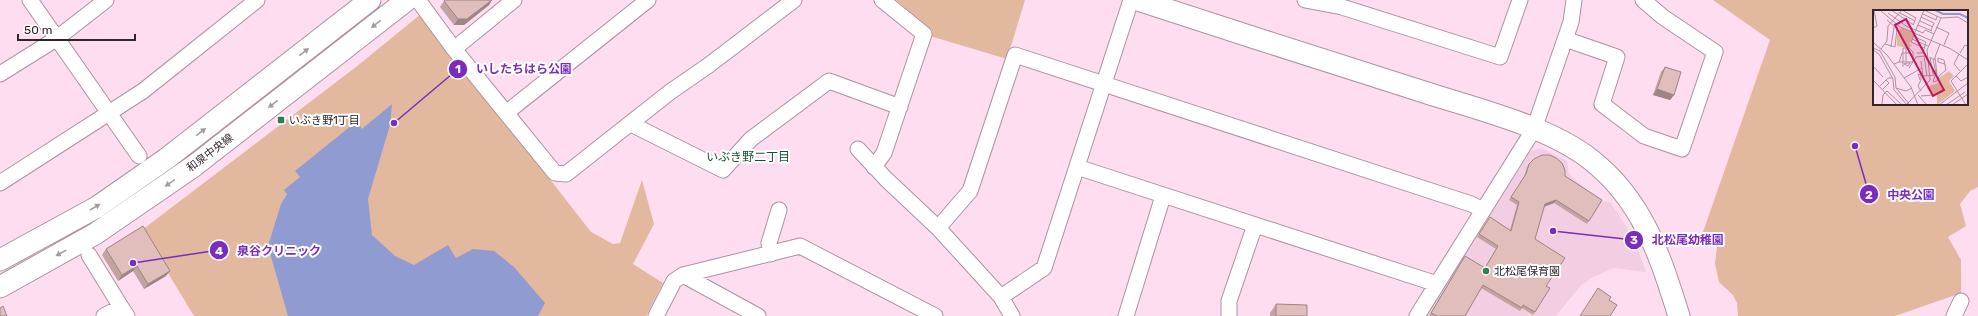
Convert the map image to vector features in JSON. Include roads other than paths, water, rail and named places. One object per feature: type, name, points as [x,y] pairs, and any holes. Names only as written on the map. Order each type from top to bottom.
[{"type":"street","points":[[30,0],[139,156]]},
{"type":"street","points":[[0,74],[56,39],[106,0]]},
{"type":"street","points":[[0,183],[143,91],[257,0]]},
{"type":"street","name":"和泉中央線","points":[[0,260],[97,207],[166,159],[370,0]]},
{"type":"street","name":"和泉中央線","points":[[0,288],[95,234],[194,166],[406,0]]},
{"type":"street","points":[[418,0],[454,49],[555,173],[566,174],[670,92],[709,65],[794,0]]},
{"type":"street","points":[[454,49],[514,0]]},
{"type":"street","points":[[506,113],[648,0]]},
{"type":"street","points":[[874,167],[884,153],[924,34],[882,0]]},
{"type":"street","points":[[1002,297],[1044,268],[1132,0]]},
{"type":"street","points":[[1138,0],[1534,129],[1561,140],[1591,159],[1614,181],[1641,216],[1661,259],[1679,316]]},
{"type":"street","points":[[1305,0],[1342,7],[1500,57],[1520,0]]},
{"type":"street","points":[[1417,316],[1534,129],[1571,22],[1574,0]]},
{"type":"street","points":[[1565,39],[1617,56],[1602,104],[1644,136],[1682,149],[1714,52],[1663,18],[1643,0]]},
{"type":"street","points":[[938,228],[970,191],[1014,55],[1471,204],[1483,210]]},
{"type":"street","points":[[631,124],[723,170],[751,138],[829,81],[900,107]]},
{"type":"street","points":[[858,149],[874,167],[938,228],[1002,297],[1012,316]]},
{"type":"street","points":[[1077,167],[1438,284]]},
{"type":"street","points":[[1126,316],[1163,196]]},
{"type":"street","points":[[771,254],[769,244],[779,210]]},
{"type":"street","points":[[1229,316],[1230,301],[1255,225]]},
{"type":"street","points":[[656,316],[674,281],[683,275],[800,246],[935,316]]},
{"type":"street","points":[[89,256],[124,311],[104,316]]},
{"type":"street","points":[[683,275],[758,316]]},
{"type":"water","points":[[392,104],[390,125],[368,199],[372,235],[395,256],[414,265],[448,245],[456,258],[473,249],[494,251],[514,267],[545,303],[538,316],[288,316],[268,246],[281,204],[287,194],[284,190],[300,177],[295,171],[357,121],[362,129]]},
{"type":"place","name":"いぶき野1丁目","points":[[281,120]]},
{"type":"place","name":"いしたちはら公園","points":[[394,123]]},
{"type":"place","name":"中央公園","points":[[1855,146]]},
{"type":"place","name":"北松尾幼稚園","points":[[1553,231]]},
{"type":"place","name":"泉谷クリニック","points":[[133,263]]},
{"type":"place","name":"北松尾保育園","points":[[1486,271]]},
{"type":"district","name":"いぶき野二丁目","points":[[748,157]]}]
